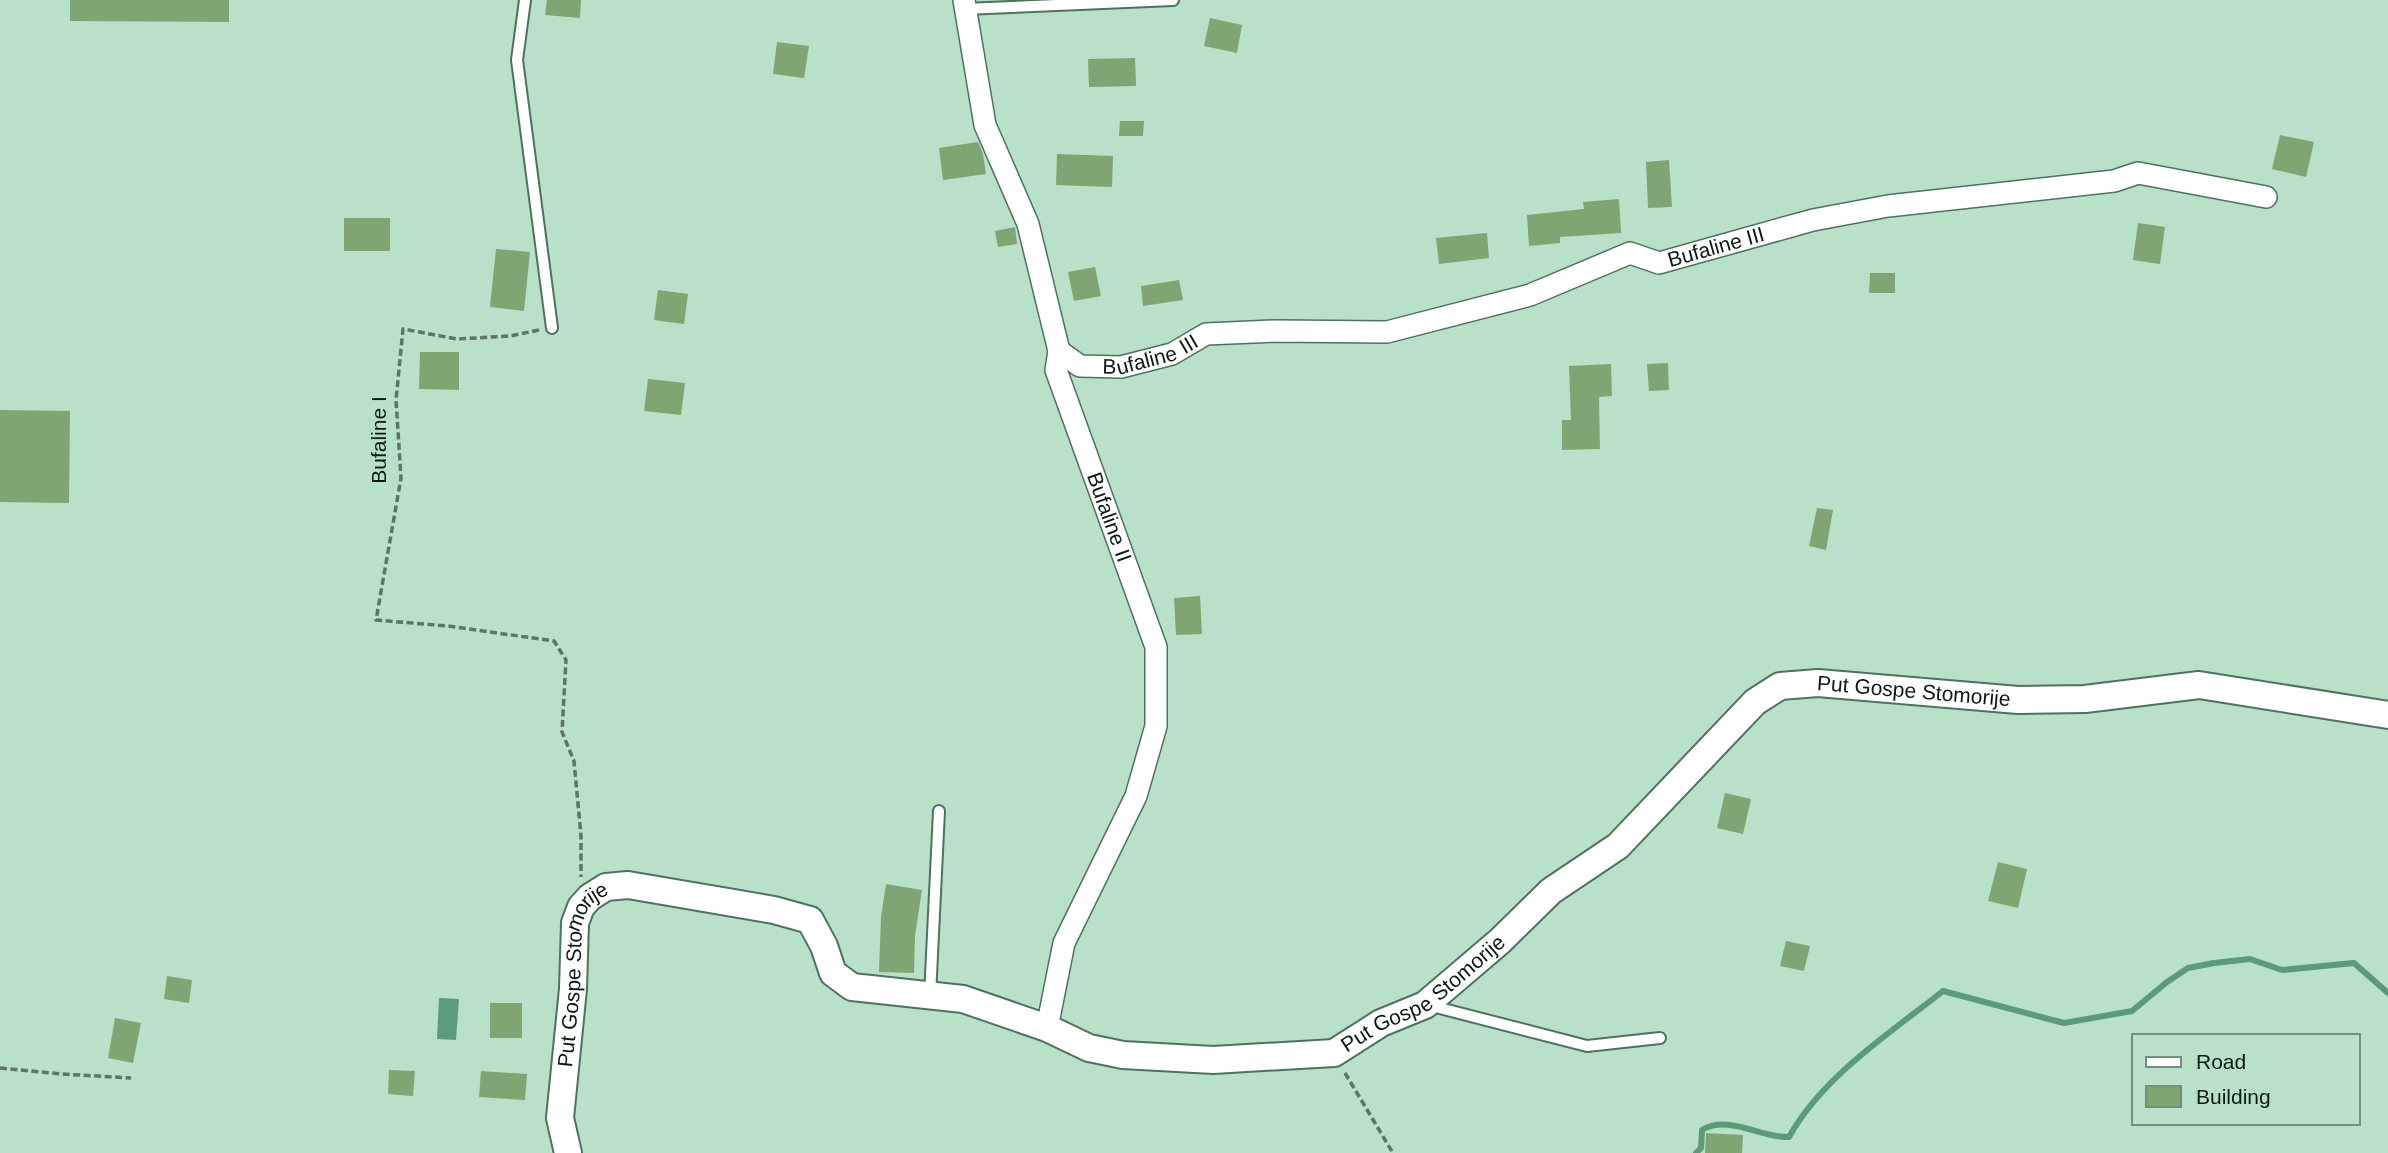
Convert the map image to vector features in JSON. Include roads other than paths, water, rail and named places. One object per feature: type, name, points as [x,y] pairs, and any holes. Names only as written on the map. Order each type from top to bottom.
[{"type":"street","name":"Bufaline II","points":[[964,5],[985,125],[1028,224],[1059,351],[1056,370],[1156,647],[1157,726],[1136,796],[1064,943],[1047,1028]]},
{"type":"street","name":"Bufaline III","points":[[1059,351],[1080,366],[1121,367],[1172,354],[1206,334],[1275,331],[1387,332],[1530,295],[1630,253],[1659,263],[1812,219],[1888,206],[2114,181],[2138,173],[2266,197]]},
{"type":"street","name":"Put Gospe Stomorije","points":[[568,1153],[561,1118],[573,989],[575,923],[581,907],[590,897],[606,887],[628,885],[774,910],[810,920],[824,946],[833,973],[852,987],[963,999],[1047,1028],[1089,1048],[1123,1055],[1213,1060],[1334,1053],[1381,1023],[1425,1005],[1500,940],[1551,891],[1618,846],[1755,702],[1780,686],[1818,683],[2018,700],[2085,699],[2199,685],[2388,715]]},
{"type":"lane","points":[[525,0],[517,60],[552,328]]},
{"type":"lane","points":[[964,5],[1173,0]]},
{"type":"lane","points":[[930,996],[939,811]]},
{"type":"lane","points":[[1425,1005],[1587,1046],[1660,1038]]},
{"type":"waterway","points":[[1696,1153],[1701,1148],[1702,1130],[1723,1124],[1789,1137],[1803,1115],[1838,1075],[1943,991],[2064,1023],[2132,1011],[2188,968],[2250,959],[2282,970],[2354,963],[2388,993]]}]
